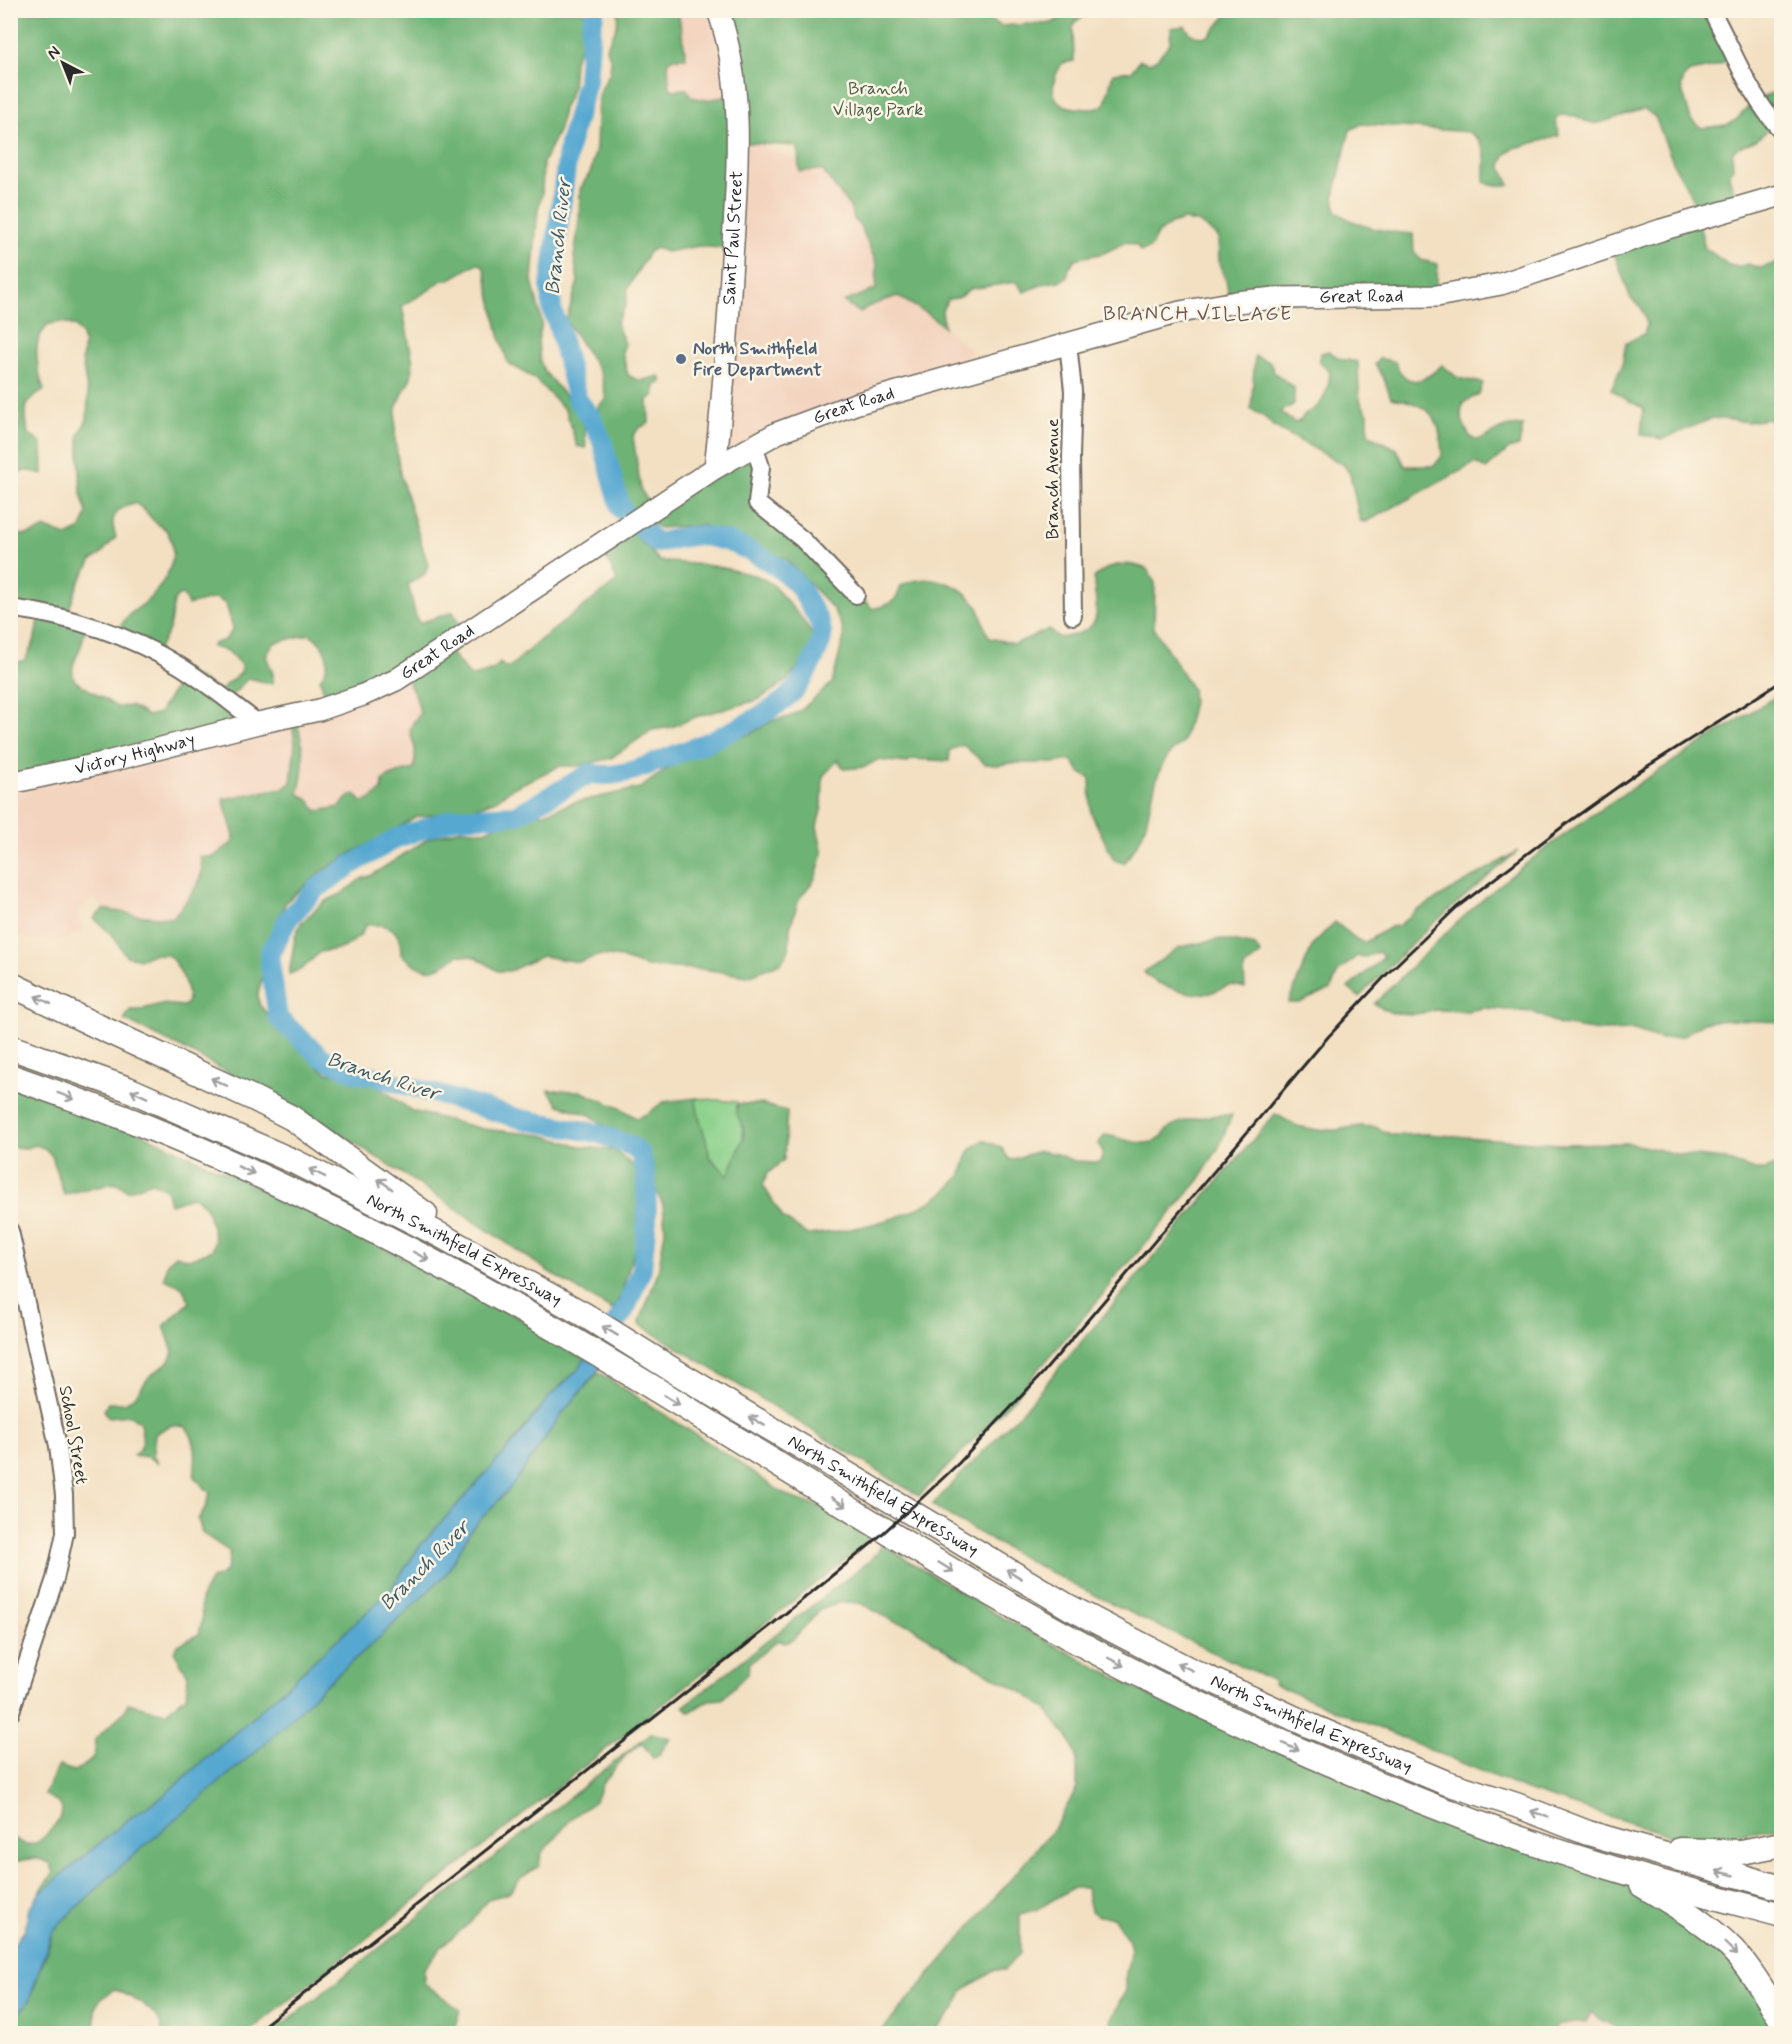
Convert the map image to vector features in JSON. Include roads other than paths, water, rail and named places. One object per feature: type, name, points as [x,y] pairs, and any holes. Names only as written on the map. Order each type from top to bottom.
[{"type":"highway","points":[[10,984],[292,1118],[417,1208],[463,1247]]},
{"type":"highway","name":"North Smithfield Expressway","points":[[10,1047],[128,1089],[285,1158],[463,1247],[583,1314],[1069,1607],[1140,1646],[1311,1726],[1444,1782],[1516,1805],[1588,1833],[1782,1888]]},
{"type":"highway","name":"North Smithfield Expressway","points":[[10,1076],[142,1124],[290,1189],[376,1232],[568,1337],[987,1593],[1189,1700],[1257,1732],[1508,1834],[1613,1869],[1782,1915]]},
{"type":"highway","points":[[1624,1843],[1705,1852],[1741,1852],[1782,1844]]},
{"type":"highway","points":[[1613,1869],[1687,1911],[1718,1936],[1740,1958],[1761,1986],[1782,2021]]},
{"type":"main road","name":"Saint Paul Street","points":[[715,468],[725,376],[739,124],[731,62],[718,10]]},
{"type":"main road","name":"Great Road","points":[[258,723],[319,710],[396,681],[715,468],[777,433],[855,404],[1180,312],[1275,298],[1437,296],[1501,284],[1661,230],[1782,195]]},
{"type":"main road","name":"Victory Highway","points":[[10,783],[103,763],[258,723]]},
{"type":"street","points":[[1711,10],[1752,92],[1766,115],[1782,131]]},
{"type":"street","name":"Branch Avenue","points":[[1068,343],[1073,391],[1071,457],[1073,615]]},
{"type":"street","points":[[754,445],[761,467],[757,503],[802,539],[856,595]]},
{"type":"street","points":[[10,608],[84,624],[133,642],[180,666],[258,723]]},
{"type":"street","name":"School Street","points":[[10,1231],[58,1446],[64,1495],[65,1533],[55,1578],[10,1714]]},
{"type":"water","points":[[585,1359],[605,1362],[562,1414],[512,1486],[472,1528],[446,1574],[269,1740],[120,1867],[57,1926],[51,1935],[29,2001],[11,2022],[11,1948],[25,1929],[29,1908],[39,1894],[131,1817],[160,1799],[377,1603],[391,1589],[420,1546],[516,1440],[550,1396],[578,1370]]},
{"type":"waterway","name":"Branch River","points":[[595,10],[591,28],[587,81],[569,145],[550,287],[552,310],[577,399],[592,419],[602,441],[621,509],[657,543],[691,536],[714,538],[740,546],[776,566],[797,584],[820,622],[822,630],[819,647],[807,672],[794,691],[783,701],[721,736],[633,770],[611,775],[591,773],[516,815],[455,818],[397,838],[316,889],[288,919],[269,955],[278,1018],[321,1057],[357,1073],[382,1078],[521,1119],[597,1133],[633,1147],[640,1153],[646,1176],[647,1218],[642,1269],[626,1308],[602,1344]]},
{"type":"railway","points":[[253,2034],[770,1626],[872,1543],[922,1498],[959,1463],[1042,1374],[1328,1037],[1390,971],[1456,908],[1640,771],[1782,681]]},
{"type":"place","name":"North Smithfield Fire Department","points":[[681,359]]},
{"type":"district","name":"BRANCH VILLAGE","points":[[1198,314]]},
{"type":"park label","name":"Branch Village Park","points":[[878,100]]}]
